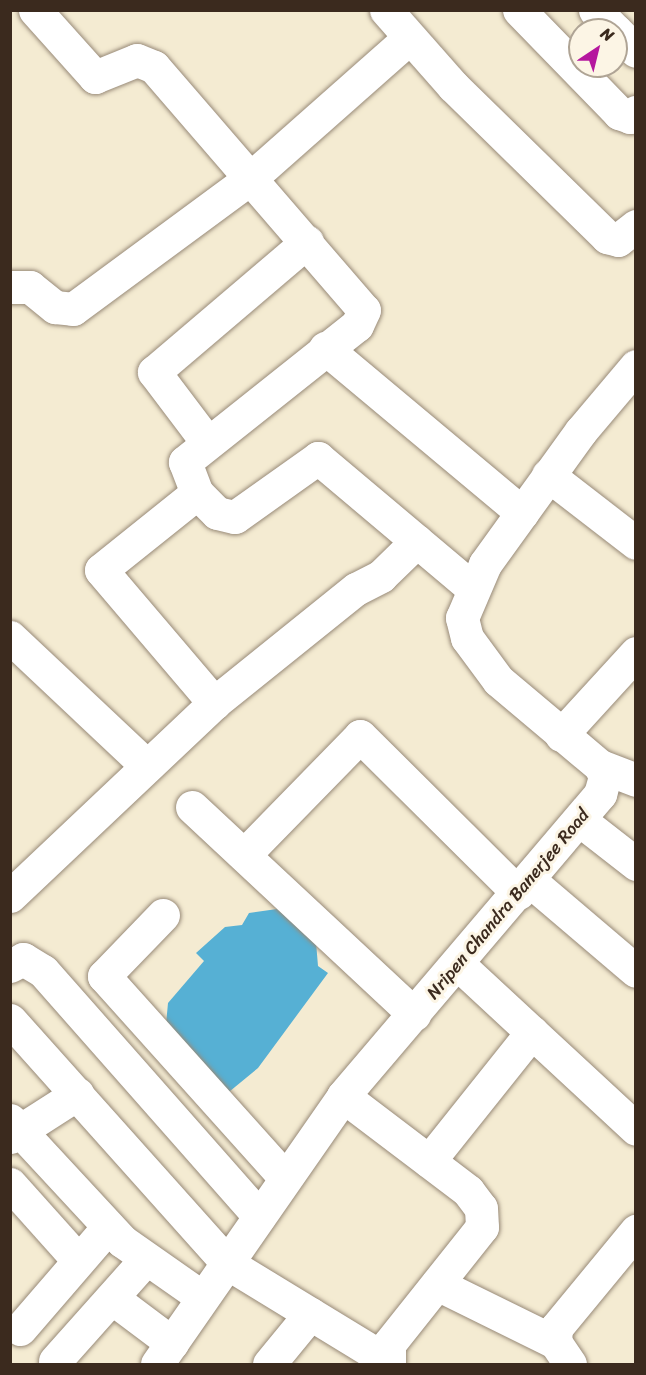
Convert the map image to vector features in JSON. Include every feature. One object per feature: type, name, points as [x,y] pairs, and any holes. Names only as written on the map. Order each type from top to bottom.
[{"type":"street","points":[[35,10],[95,77],[137,60],[149,63],[252,177],[364,310],[357,325],[207,442],[184,464],[197,493],[217,513],[235,517],[318,458],[471,587]]},
{"type":"street","points":[[386,10],[409,38],[607,237],[618,240],[636,226]]},
{"type":"street","points":[[519,10],[620,113],[630,117],[636,112]]},
{"type":"street","points":[[10,287],[30,287],[55,307],[73,309],[252,177],[409,38]]},
{"type":"street","points":[[207,442],[154,372],[307,242]]},
{"type":"street","points":[[325,348],[522,513]]},
{"type":"street","points":[[636,366],[548,476],[522,513],[471,587],[462,618],[467,638],[498,680],[600,766],[636,780]]},
{"type":"street","points":[[548,476],[636,543]]},
{"type":"street","points":[[197,493],[101,573],[214,704]]},
{"type":"street","points":[[10,896],[214,704],[356,589],[381,576],[417,541]]},
{"type":"street","points":[[10,637],[147,766]]},
{"type":"street","points":[[561,735],[631,667]]},
{"type":"street","points":[[244,855],[360,736],[523,886],[636,971]]},
{"type":"street","name":"Nripen Chandra Banerjee Road","points":[[164,1354],[343,1096],[581,821],[600,794],[605,777],[600,766]]},
{"type":"street","points":[[192,807],[414,1014]]},
{"type":"street","points":[[581,821],[636,864]]},
{"type":"street","points":[[164,915],[105,969],[104,976],[285,1178]]},
{"type":"street","points":[[10,966],[23,959],[44,971],[259,1216]]},
{"type":"street","points":[[457,963],[636,1129]]},
{"type":"street","points":[[10,1020],[227,1263],[387,1362],[389,1344],[482,1227],[481,1208],[429,1161],[343,1096]]},
{"type":"street","points":[[429,1161],[532,1032]]},
{"type":"street","points":[[77,1094],[13,1130],[108,1227],[145,1260],[202,1297]]},
{"type":"street","points":[[10,1184],[78,1260]]},
{"type":"street","points":[[108,1227],[15,1325],[57,1363],[145,1260]]},
{"type":"street","points":[[437,1284],[562,1353],[563,1315],[636,1232]]},
{"type":"street","points":[[111,1298],[164,1354]]},
{"type":"street","points":[[269,1365],[310,1314]]},
{"type":"water","points":[[277,909],[316,942],[318,966],[328,973],[258,1068],[224,1096],[165,1035],[168,1003],[204,961],[196,953],[225,927],[242,925],[249,913]]}]
